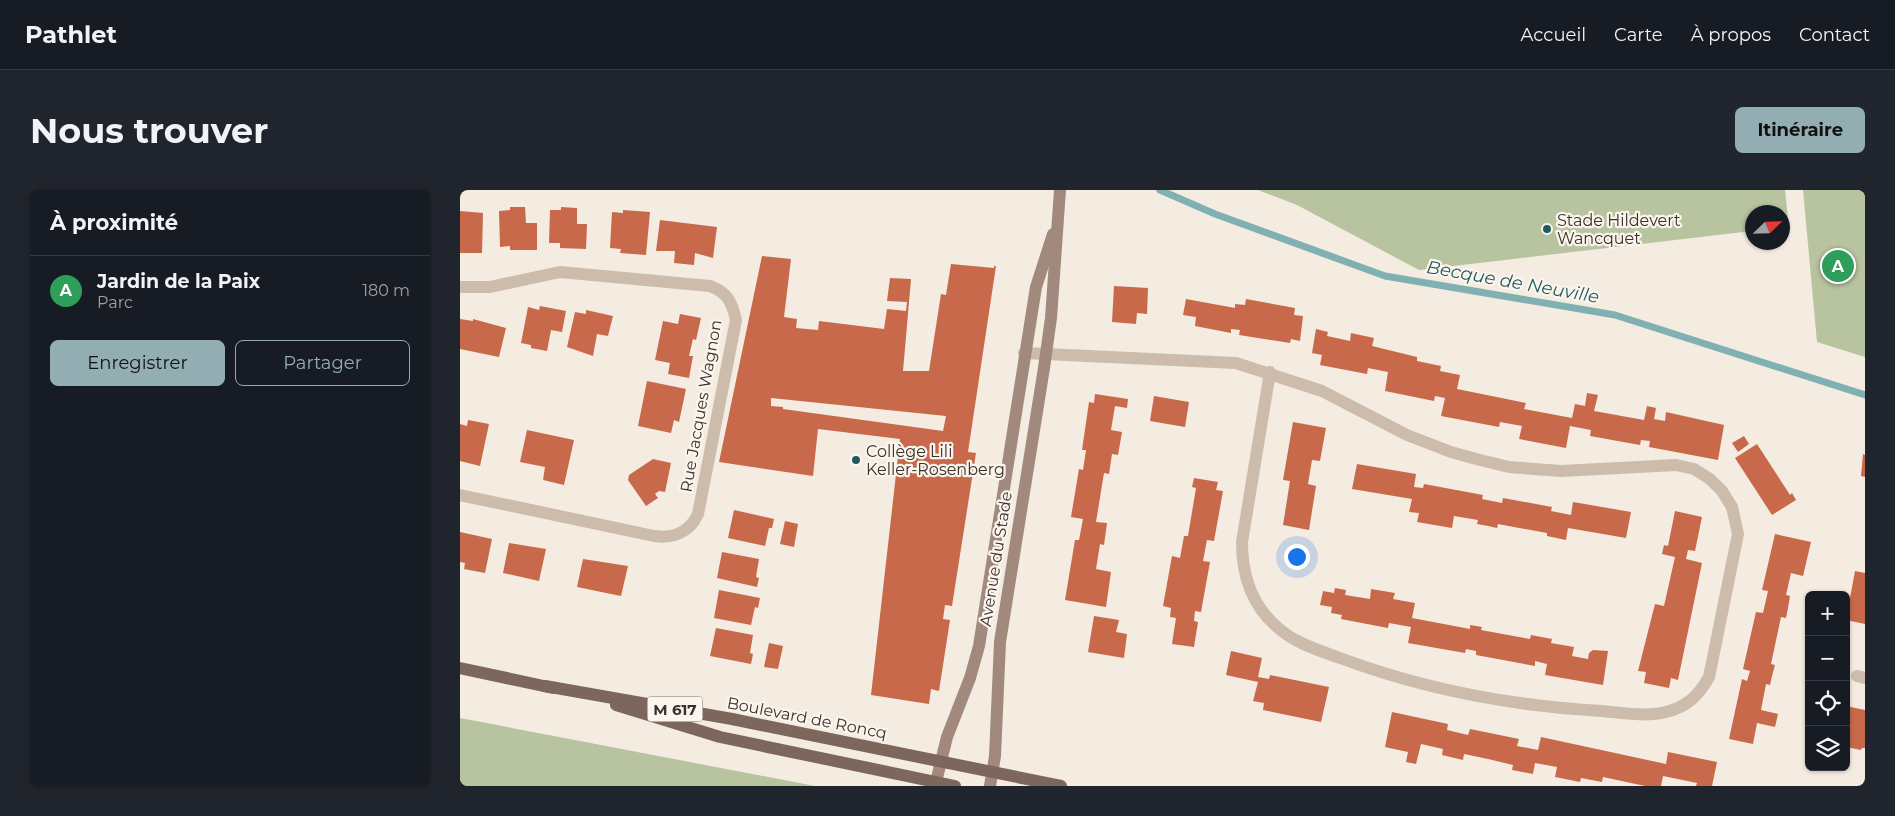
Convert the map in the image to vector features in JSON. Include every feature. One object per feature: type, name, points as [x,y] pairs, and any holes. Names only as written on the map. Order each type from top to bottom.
[{"type":"main road","name":"Avenue du Stade","points":[[990,786],[1000,642],[1051,318],[1060,190]]},
{"type":"main road","points":[[936,782],[977,654],[1036,287],[1058,219]]},
{"type":"main road","name":"Boulevard de Roncq","points":[[460,668],[545,686],[732,719],[1061,786]]},
{"type":"main road","name":"Boulevard de Roncq","points":[[545,686],[612,704],[698,731],[955,786]]},
{"type":"street","name":"Rue Jacques Wagnon","points":[[460,286],[490,287],[560,272],[710,286],[726,294],[736,320],[698,514],[694,522],[683,532],[665,538],[460,495]]},
{"type":"street","points":[[1024,353],[1236,363],[1270,372],[1322,391],[1429,444],[1508,467],[1561,471],[1676,465],[1694,469],[1710,479],[1722,491],[1732,507],[1738,534],[1709,677],[1703,688],[1695,698],[1682,706],[1651,714],[1530,706],[1428,687],[1372,670],[1288,637],[1262,612],[1253,598],[1242,559],[1242,542],[1270,372]]},
{"type":"green space","name":"Stade Hildevert Wancquet","points":[[1258,190],[1785,190],[1787,205],[1745,205],[1745,232],[1419,270],[1297,205]]},
{"type":"green space","points":[[1803,190],[1865,190],[1865,357],[1817,342]]},
{"type":"green space","points":[[460,718],[815,786],[460,786]]},
{"type":"building","points":[[510,207],[525,207],[526,223],[537,223],[537,250],[510,250],[510,246],[500,247],[499,211],[510,210]]},
{"type":"building","points":[[561,207],[577,208],[577,224],[587,224],[586,249],[560,248],[560,243],[549,243],[550,210],[561,210]]},
{"type":"building","points":[[623,210],[650,212],[646,255],[620,253],[621,249],[610,248],[612,212],[623,213]]},
{"type":"building","points":[[460,211],[483,213],[482,253],[460,253]]},
{"type":"building","points":[[660,220],[717,227],[713,258],[695,253],[694,265],[674,263],[675,251],[656,251]]},
{"type":"building","points":[[762,256],[791,259],[784,317],[797,319],[796,328],[818,330],[819,321],[884,329],[887,309],[906,311],[907,302],[887,301],[890,278],[911,279],[903,371],[929,371],[941,294],[946,295],[951,264],[994,268],[996,266],[968,452],[976,453],[952,606],[945,605],[943,619],[950,620],[939,691],[931,689],[929,704],[871,695],[900,439],[818,429],[813,476],[719,462]],"holes":[[[771,398],[946,416],[943,431],[783,409],[783,407],[771,406]]]},
{"type":"building","points":[[1114,286],[1148,288],[1147,314],[1137,313],[1136,324],[1112,322]]},
{"type":"building","points":[[1186,299],[1235,308],[1235,304],[1245,305],[1246,299],[1295,308],[1294,315],[1303,316],[1300,341],[1291,339],[1290,343],[1239,335],[1240,330],[1231,329],[1231,333],[1195,326],[1196,317],[1183,315]]},
{"type":"building","points":[[540,306],[566,311],[562,332],[551,330],[547,351],[531,348],[531,345],[521,343],[528,307],[539,310]]},
{"type":"building","points":[[586,310],[613,316],[608,336],[597,334],[593,356],[567,347],[575,312],[586,314]]},
{"type":"building","points":[[680,314],[701,318],[696,340],[693,339],[689,356],[693,356],[689,378],[668,374],[670,363],[655,360],[663,321],[678,324]]},
{"type":"building","points":[[460,319],[473,321],[473,319],[506,328],[499,357],[460,349]]},
{"type":"building","points":[[1316,329],[1328,332],[1327,336],[1350,341],[1351,333],[1374,338],[1372,346],[1417,357],[1417,361],[1441,366],[1440,371],[1460,375],[1457,389],[1526,403],[1524,409],[1572,418],[1575,404],[1585,406],[1587,393],[1598,395],[1594,411],[1644,420],[1647,406],[1656,408],[1654,419],[1665,421],[1666,412],[1724,425],[1718,460],[1649,447],[1650,441],[1641,440],[1640,445],[1590,436],[1591,430],[1570,426],[1566,448],[1519,439],[1522,426],[1500,422],[1499,427],[1441,416],[1445,398],[1435,396],[1434,401],[1385,391],[1388,372],[1368,368],[1367,374],[1320,365],[1322,355],[1312,353]]},
{"type":"building","points":[[647,381],[686,389],[679,422],[674,420],[671,433],[638,426]]},
{"type":"building","points":[[1095,394],[1128,399],[1127,408],[1115,406],[1111,430],[1122,432],[1118,455],[1112,454],[1109,474],[1104,473],[1096,522],[1107,523],[1104,545],[1100,544],[1096,569],[1111,572],[1106,607],[1065,600],[1075,540],[1079,540],[1083,519],[1071,517],[1079,469],[1083,470],[1086,450],[1082,450],[1089,402],[1094,403]]},
{"type":"building","points":[[1154,396],[1189,402],[1185,427],[1150,421]]},
{"type":"building","points":[[468,420],[489,424],[480,466],[460,461],[460,424],[467,426]]},
{"type":"building","points":[[1293,422],[1326,428],[1320,461],[1312,460],[1308,484],[1316,486],[1309,530],[1283,525],[1290,481],[1283,480]]},
{"type":"building","points":[[527,430],[574,440],[564,485],[543,480],[545,467],[520,462]]},
{"type":"building","points":[[1744,436],[1749,444],[1738,452],[1732,443]]},
{"type":"building","points":[[1757,444],[1790,495],[1792,493],[1796,500],[1772,515],[1735,458]]},
{"type":"building","points":[[1863,454],[1865,455],[1865,477],[1861,476]]},
{"type":"building","points":[[653,459],[671,463],[665,492],[659,491],[655,494],[658,498],[646,506],[628,480],[629,475]]},
{"type":"building","points":[[1357,464],[1416,474],[1414,487],[1423,488],[1424,484],[1483,495],[1482,499],[1502,503],[1503,498],[1552,507],[1551,511],[1571,515],[1573,502],[1631,512],[1626,538],[1568,528],[1566,540],[1547,536],[1547,533],[1498,524],[1497,528],[1477,524],[1478,520],[1454,516],[1452,528],[1417,522],[1419,513],[1409,512],[1412,499],[1352,489]]},
{"type":"building","points":[[1194,478],[1218,482],[1216,490],[1223,491],[1214,541],[1207,540],[1203,561],[1210,562],[1201,612],[1195,611],[1194,621],[1198,622],[1194,647],[1172,644],[1176,618],[1170,617],[1171,608],[1163,606],[1172,556],[1180,558],[1184,536],[1188,536],[1196,488],[1192,487]]},
{"type":"building","points":[[734,510],[774,519],[772,528],[769,528],[765,546],[728,538]]},
{"type":"building","points":[[1675,511],[1702,517],[1695,551],[1688,550],[1686,559],[1702,563],[1678,680],[1671,678],[1669,688],[1644,683],[1646,672],[1638,671],[1655,604],[1664,606],[1675,557],[1662,554],[1664,545],[1668,546]]},
{"type":"building","points":[[785,521],[798,524],[794,547],[780,544]]},
{"type":"building","points":[[460,532],[492,539],[485,573],[464,569],[465,563],[460,562]]},
{"type":"building","points":[[1775,534],[1811,542],[1803,576],[1791,573],[1786,595],[1790,596],[1786,618],[1781,617],[1771,664],[1775,665],[1770,685],[1766,684],[1761,710],[1778,714],[1775,727],[1757,723],[1753,744],[1729,739],[1742,679],[1747,681],[1750,671],[1743,669],[1756,612],[1763,613],[1768,591],[1762,590]]},
{"type":"building","points":[[509,543],[546,549],[539,581],[503,573]]},
{"type":"building","points":[[722,552],[759,559],[756,577],[759,578],[757,587],[717,578]]},
{"type":"building","points":[[583,559],[628,566],[621,596],[577,587]]},
{"type":"building","points":[[1855,571],[1865,573],[1865,624],[1850,621],[1850,598]]},
{"type":"building","points":[[1335,588],[1346,590],[1345,595],[1370,599],[1371,589],[1395,593],[1393,599],[1415,603],[1412,618],[1470,629],[1470,625],[1482,627],[1481,630],[1530,639],[1531,635],[1552,639],[1551,643],[1574,647],[1572,656],[1588,659],[1589,653],[1593,650],[1608,651],[1603,685],[1545,675],[1547,664],[1535,661],[1535,666],[1476,655],[1476,651],[1466,649],[1465,653],[1408,643],[1411,627],[1389,623],[1388,628],[1341,619],[1342,615],[1331,613],[1332,607],[1320,605],[1323,591],[1334,593]]},
{"type":"building","points":[[719,590],[760,598],[758,608],[755,607],[751,625],[714,618]]},
{"type":"building","points":[[1094,616],[1119,620],[1116,632],[1127,634],[1124,658],[1088,652]]},
{"type":"building","points":[[716,628],[753,635],[750,653],[753,654],[751,664],[710,656]]},
{"type":"building","points":[[769,643],[783,646],[778,669],[764,667]]},
{"type":"building","points":[[1231,651],[1262,658],[1258,677],[1269,679],[1270,675],[1329,687],[1321,722],[1263,710],[1264,703],[1253,701],[1258,682],[1226,675]]},
{"type":"building","points":[[1850,707],[1865,710],[1865,748],[1861,750],[1850,748]]},
{"type":"building","points":[[1392,712],[1448,724],[1447,730],[1468,735],[1470,729],[1519,739],[1517,746],[1538,750],[1541,737],[1666,764],[1668,752],[1717,762],[1712,786],[1696,786],[1697,783],[1663,776],[1661,786],[1645,786],[1603,777],[1602,782],[1581,778],[1580,782],[1555,777],[1557,767],[1535,763],[1533,774],[1512,770],[1513,765],[1488,759],[1464,754],[1463,760],[1442,755],[1443,749],[1421,744],[1416,764],[1406,762],[1408,752],[1385,747]]},
{"type":"waterway","name":"Becque de Neuville","points":[[1160,190],[1215,214],[1385,276],[1615,315],[1865,395]]},
{"type":"place","name":"Stade Hildevert Wancquet","points":[[1547,229]]},
{"type":"place","name":"Jardin de la Paix","points":[[1838,266]]},
{"type":"place","name":"Collège Lili Keller-Rosenberg","points":[[856,460]]}]
